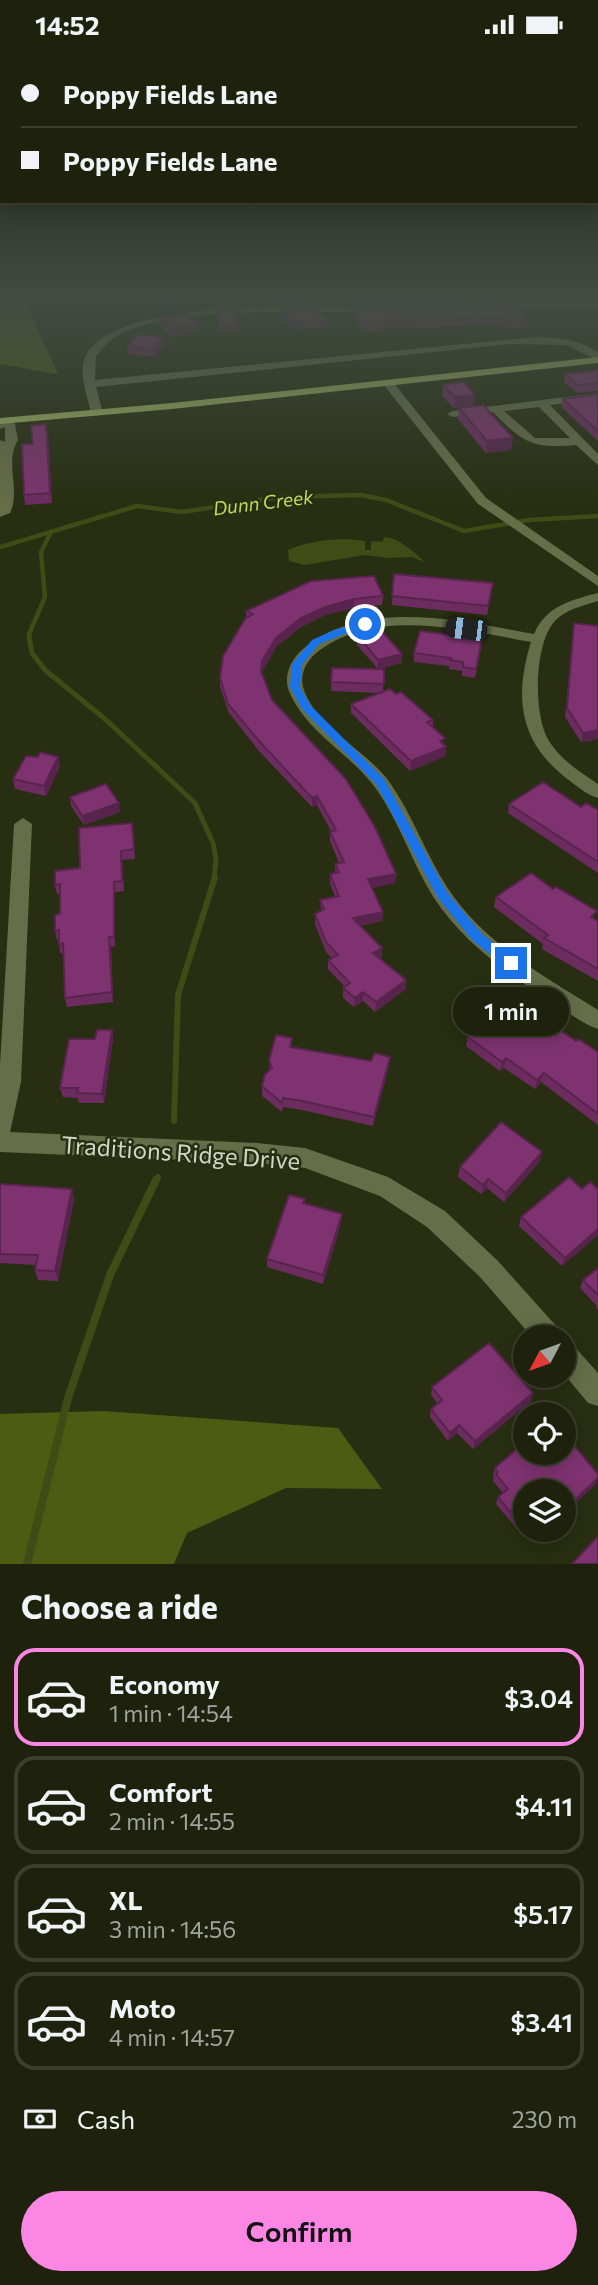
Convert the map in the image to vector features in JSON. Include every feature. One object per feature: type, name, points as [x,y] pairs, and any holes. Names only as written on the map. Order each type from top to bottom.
[{"type":"main road","points":[[1,423],[525,367]]},
{"type":"street","points":[[91,367],[97,413]]},
{"type":"street","points":[[92,384],[261,367]]},
{"type":"street","points":[[388,383],[464,480],[494,510],[598,582]]},
{"type":"street","points":[[453,414],[542,403],[595,400]]},
{"type":"street","points":[[542,403],[598,461]]},
{"type":"street","points":[[496,409],[531,442],[548,444],[579,441]]},
{"type":"street","points":[[0,513],[5,510],[6,504],[2,449],[12,440],[11,426],[1,423]]},
{"type":"street","points":[[598,597],[570,605],[556,613],[543,627],[538,639],[530,708],[534,728],[548,751],[574,776],[598,792]]},
{"type":"street","points":[[538,639],[406,621],[365,624],[337,632],[316,642],[297,664],[295,687],[306,707],[380,782],[442,895],[477,937],[528,976],[598,1021]]},
{"type":"street","points":[[0,1129],[10,1082],[23,824]]},
{"type":"street","name":"Traditions Ridge Drive","points":[[0,1142],[305,1158],[388,1188],[436,1220],[489,1269],[538,1325]]},
{"type":"street","points":[[576,1368],[598,1393]]},
{"type":"shaded area","points":[[16,367],[55,367],[58,374]]},
{"type":"shaded area","points":[[385,537],[403,544],[424,562],[412,557],[365,555],[305,565],[289,561],[288,550],[306,544],[335,539],[355,540],[365,541],[365,550],[371,550],[371,541],[382,542]]},
{"type":"shaded area","points":[[103,1411],[338,1428],[382,1489],[286,1488],[187,1533],[174,1564],[0,1564],[0,1414]]},
{"type":"building","points":[[598,370],[598,383],[578,385],[565,374]]},
{"type":"building","points":[[464,382],[475,395],[455,397],[443,385]]},
{"type":"building","points":[[598,394],[598,431],[563,399]]},
{"type":"building","points":[[483,405],[513,438],[487,441],[459,408]]},
{"type":"building","points":[[46,424],[50,493],[24,495],[22,444],[33,444],[31,426]]},
{"type":"building","points":[[394,574],[493,583],[488,606],[392,596]]},
{"type":"building","points":[[374,576],[383,596],[354,599],[325,607],[301,618],[276,638],[262,661],[261,671],[272,700],[346,779],[375,827],[396,874],[368,879],[383,912],[353,918],[382,948],[373,953],[406,980],[376,1002],[363,992],[355,998],[343,988],[350,983],[328,960],[338,955],[326,942],[315,914],[324,909],[320,900],[339,896],[330,874],[339,872],[335,864],[344,862],[330,832],[336,830],[317,796],[312,798],[228,704],[220,678],[223,656],[245,619],[253,614],[246,611],[311,581]]},
{"type":"building","points":[[574,623],[598,626],[598,730],[583,733],[567,708]]},
{"type":"building","points":[[381,630],[402,654],[378,660],[358,636]]},
{"type":"building","points":[[420,631],[482,639],[476,669],[463,667],[463,662],[450,660],[451,658],[414,653]]},
{"type":"building","points":[[332,668],[384,669],[384,684],[331,682]]},
{"type":"building","points":[[390,689],[396,694],[401,692],[433,720],[427,722],[445,738],[440,741],[446,747],[411,761],[351,704]]},
{"type":"building","points":[[40,752],[58,757],[44,786],[13,779],[26,756],[38,757]]},
{"type":"building","points":[[543,782],[581,807],[586,803],[598,810],[598,862],[509,804]]},
{"type":"building","points":[[106,784],[119,803],[82,816],[70,797]]},
{"type":"building","points":[[132,823],[134,849],[121,851],[122,881],[114,882],[114,937],[109,937],[112,992],[65,998],[63,943],[59,944],[59,930],[55,931],[55,915],[60,914],[60,884],[55,885],[55,871],[80,868],[79,828]]},
{"type":"building","points":[[531,873],[553,889],[556,887],[597,911],[591,917],[598,921],[598,969],[544,938],[548,935],[496,897]]},
{"type":"building","points":[[504,999],[556,1035],[560,1030],[598,1052],[598,1114],[544,1073],[537,1080],[506,1058],[502,1062],[468,1037]]},
{"type":"building","points":[[97,1030],[112,1030],[102,1094],[77,1093],[78,1088],[60,1088],[69,1039],[95,1039]]},
{"type":"building","points":[[276,1035],[292,1038],[290,1047],[371,1061],[375,1053],[390,1057],[374,1117],[283,1098],[282,1103],[262,1086],[265,1074],[272,1068],[269,1060]]},
{"type":"building","points":[[501,1122],[542,1152],[506,1193],[488,1179],[483,1185],[460,1167]]},
{"type":"building","points":[[569,1177],[582,1189],[590,1182],[598,1189],[598,1229],[565,1258],[521,1217]]},
{"type":"building","points":[[0,1184],[72,1189],[55,1271],[35,1270],[38,1255],[0,1254]]},
{"type":"building","points":[[289,1195],[305,1199],[303,1203],[342,1214],[323,1275],[267,1259]]},
{"type":"building","points":[[598,1268],[598,1295],[583,1280]]},
{"type":"building","points":[[489,1343],[513,1370],[513,1388],[529,1388],[533,1393],[522,1402],[513,1402],[513,1410],[475,1441],[459,1425],[450,1433],[431,1409],[442,1400],[432,1387]]},
{"type":"building","points":[[576,1448],[598,1474],[598,1478],[576,1499],[576,1479],[513,1479],[513,1515],[498,1497],[508,1489],[496,1474],[498,1472],[495,1468],[513,1452],[513,1465],[576,1465]]},
{"type":"building","points":[[598,1536],[598,1564],[572,1564]]},
{"type":"waterway","name":"Dunn Creek","points":[[0,547],[137,506],[182,512],[281,497],[361,495],[386,500],[464,531],[529,520],[598,516]]},
{"type":"waterway","points":[[30,638],[29,634],[45,597],[41,552],[51,532]]},
{"type":"waterway","points":[[29,637],[32,653],[45,670],[105,719],[195,803],[213,843],[216,859],[214,879]]},
{"type":"waterway","points":[[174,1121],[178,995],[215,877]]},
{"type":"waterway","points":[[155,1182],[158,1177]]},
{"type":"waterway","points":[[27,1564],[68,1398],[110,1275],[155,1182]]},
{"type":"route","points":[[365,624],[337,632],[316,642],[297,664],[295,687],[306,707],[380,782],[442,895],[477,937],[511,963]]}]
